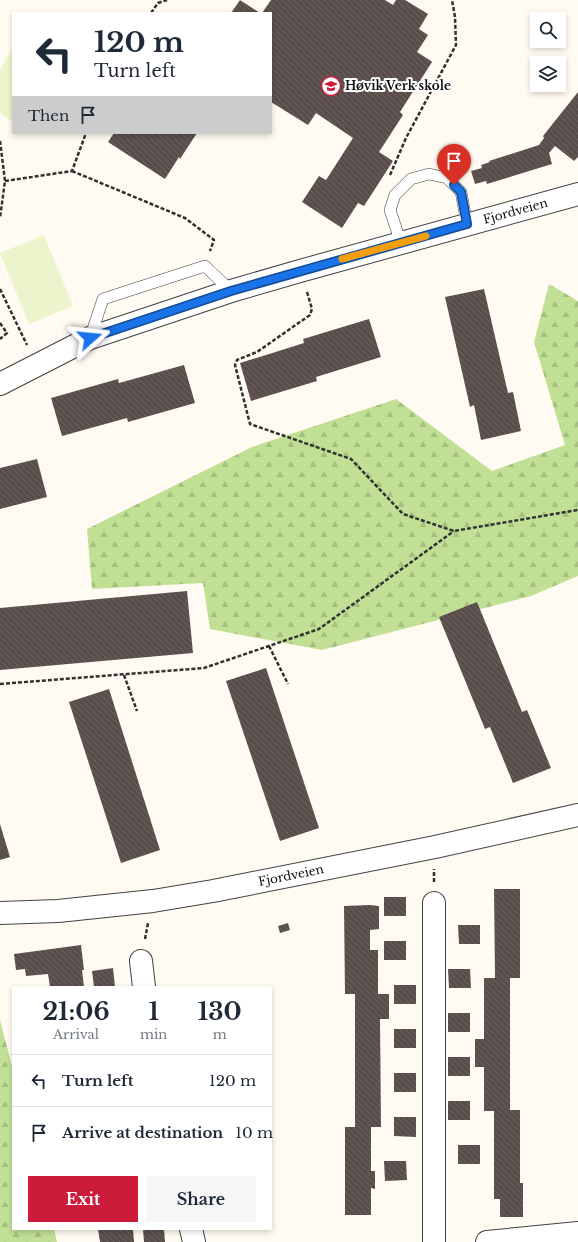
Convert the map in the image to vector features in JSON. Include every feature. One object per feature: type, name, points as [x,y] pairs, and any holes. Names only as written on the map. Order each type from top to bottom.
[{"type":"street","name":"Fjordveien","points":[[1,381],[90,338],[231,291],[578,194]]},
{"type":"street","name":"Fjordveien","points":[[0,913],[58,911],[153,900],[213,891],[435,847],[578,815]]},
{"type":"street","points":[[434,903],[434,1242]]},
{"type":"street","points":[[141,961],[144,986]]},
{"type":"street","points":[[191,1230],[194,1242]]},
{"type":"street","points":[[487,1242],[578,1233]]},
{"type":"lane","points":[[401,243],[390,210],[396,195],[411,179],[429,174],[448,178],[461,192],[467,224]]},
{"type":"lane","points":[[90,338],[103,299],[205,266],[231,291]]},
{"type":"path","points":[[152,12],[157,2],[166,0]]},
{"type":"path","points":[[390,176],[406,138],[456,45],[455,17],[452,0]]},
{"type":"path","points":[[72,171],[86,134]]},
{"type":"path","points":[[0,141],[5,181],[0,218]]},
{"type":"path","points":[[5,181],[72,171],[185,218],[214,240],[205,266]]},
{"type":"path","points":[[300,271],[312,309],[310,314],[257,352],[237,360],[235,365],[250,424],[351,460],[402,514],[454,531]]},
{"type":"path","points":[[0,290],[37,364]]},
{"type":"path","points":[[0,323],[7,333],[0,339]]},
{"type":"path","points":[[0,684],[204,668],[319,629],[454,531],[578,510]]},
{"type":"path","points":[[269,646],[288,684]]},
{"type":"path","points":[[124,675],[137,711]]},
{"type":"path","points":[[434,903],[435,847]]},
{"type":"path","points":[[141,961],[153,900]]},
{"type":"green space","points":[[12,49],[12,121],[0,112],[0,70]]},
{"type":"green space","points":[[44,235],[73,306],[29,324],[0,253]]},
{"type":"green space","points":[[549,284],[578,301],[578,576],[531,596],[322,650],[210,629],[203,583],[92,589],[87,529],[252,447],[396,399],[492,471],[565,445],[534,342]]},
{"type":"green space","points":[[0,1020],[12,1066],[12,1230],[54,1230],[57,1242],[0,1242]]},
{"type":"building","points":[[240,0],[258,12],[232,12]]},
{"type":"building","points":[[271,0],[385,0],[393,5],[396,0],[405,0],[428,14],[419,29],[428,35],[417,52],[432,62],[400,112],[403,115],[379,152],[393,161],[364,206],[358,203],[342,228],[302,202],[319,176],[326,180],[353,138],[316,113],[308,125],[272,103],[272,12],[263,12]]},
{"type":"building","points":[[578,92],[578,157],[574,161],[555,146],[549,153],[552,164],[487,184],[486,181],[475,184],[471,171],[482,168],[481,165],[490,162],[489,161],[539,145],[544,138],[543,136]]},
{"type":"building","points":[[113,134],[196,134],[165,179],[108,142]]},
{"type":"building","points":[[484,289],[508,393],[513,392],[521,431],[481,440],[474,405],[470,407],[445,297]]},
{"type":"building","points":[[369,319],[381,357],[316,377],[317,381],[251,401],[240,363],[304,343],[303,339]]},
{"type":"building","points":[[184,365],[195,403],[128,422],[127,418],[62,436],[51,398],[118,379],[119,383]]},
{"type":"building","points":[[37,459],[47,497],[0,509],[0,468]]},
{"type":"building","points":[[187,591],[193,653],[0,670],[0,608]]},
{"type":"building","points":[[477,602],[522,712],[527,710],[551,768],[513,783],[490,727],[485,729],[439,617]]},
{"type":"building","points":[[266,668],[319,828],[280,841],[226,681]]},
{"type":"building","points":[[109,689],[160,850],[121,863],[69,702]]},
{"type":"building","points":[[0,824],[10,857],[0,860]]},
{"type":"building","points":[[494,889],[520,889],[520,978],[510,978],[510,1110],[520,1110],[520,1183],[523,1183],[523,1217],[500,1217],[500,1199],[494,1199],[494,1111],[484,1111],[484,1067],[475,1067],[475,1039],[484,1039],[484,978],[495,978]]},
{"type":"building","points":[[384,897],[406,897],[406,916],[384,916]]},
{"type":"building","points":[[344,906],[379,906],[379,929],[370,930],[370,950],[378,950],[378,994],[389,994],[389,1019],[380,1019],[381,1127],[371,1127],[371,1171],[375,1171],[375,1189],[371,1188],[371,1215],[345,1215],[345,1127],[355,1127],[355,994],[345,994]]},
{"type":"building","points":[[288,923],[290,930],[280,933],[278,926]]},
{"type":"building","points":[[458,925],[480,925],[480,944],[459,944]]},
{"type":"building","points":[[384,941],[406,941],[406,960],[384,960]]},
{"type":"building","points":[[81,945],[84,970],[82,970],[84,986],[50,986],[48,974],[26,976],[25,969],[16,970],[14,954]]},
{"type":"building","points":[[113,968],[115,986],[94,986],[92,971]]},
{"type":"building","points":[[448,969],[470,969],[471,988],[449,988]]},
{"type":"building","points":[[394,985],[416,985],[416,1004],[394,1004]]},
{"type":"building","points":[[448,1013],[470,1013],[470,1032],[448,1032]]},
{"type":"building","points":[[394,1029],[416,1029],[416,1048],[394,1048]]},
{"type":"building","points":[[448,1057],[470,1057],[470,1076],[448,1076]]},
{"type":"building","points":[[394,1073],[416,1073],[416,1092],[394,1092]]},
{"type":"building","points":[[448,1101],[470,1101],[470,1120],[448,1120]]},
{"type":"building","points":[[394,1117],[416,1117],[416,1137],[394,1136]]},
{"type":"building","points":[[458,1145],[480,1145],[480,1164],[458,1164]]},
{"type":"building","points":[[384,1161],[406,1161],[407,1180],[385,1181]]},
{"type":"building","points":[[98,1230],[133,1230],[134,1242],[100,1242]]},
{"type":"building","points":[[143,1230],[164,1230],[165,1242],[144,1242]]},
{"type":"slow traffic","points":[[342,259],[426,236]]},
{"type":"place","name":"Høvik Verk skole","points":[[331,86]]},
{"type":"route","points":[[90,338],[231,291],[467,224],[461,192],[454,185]]}]
